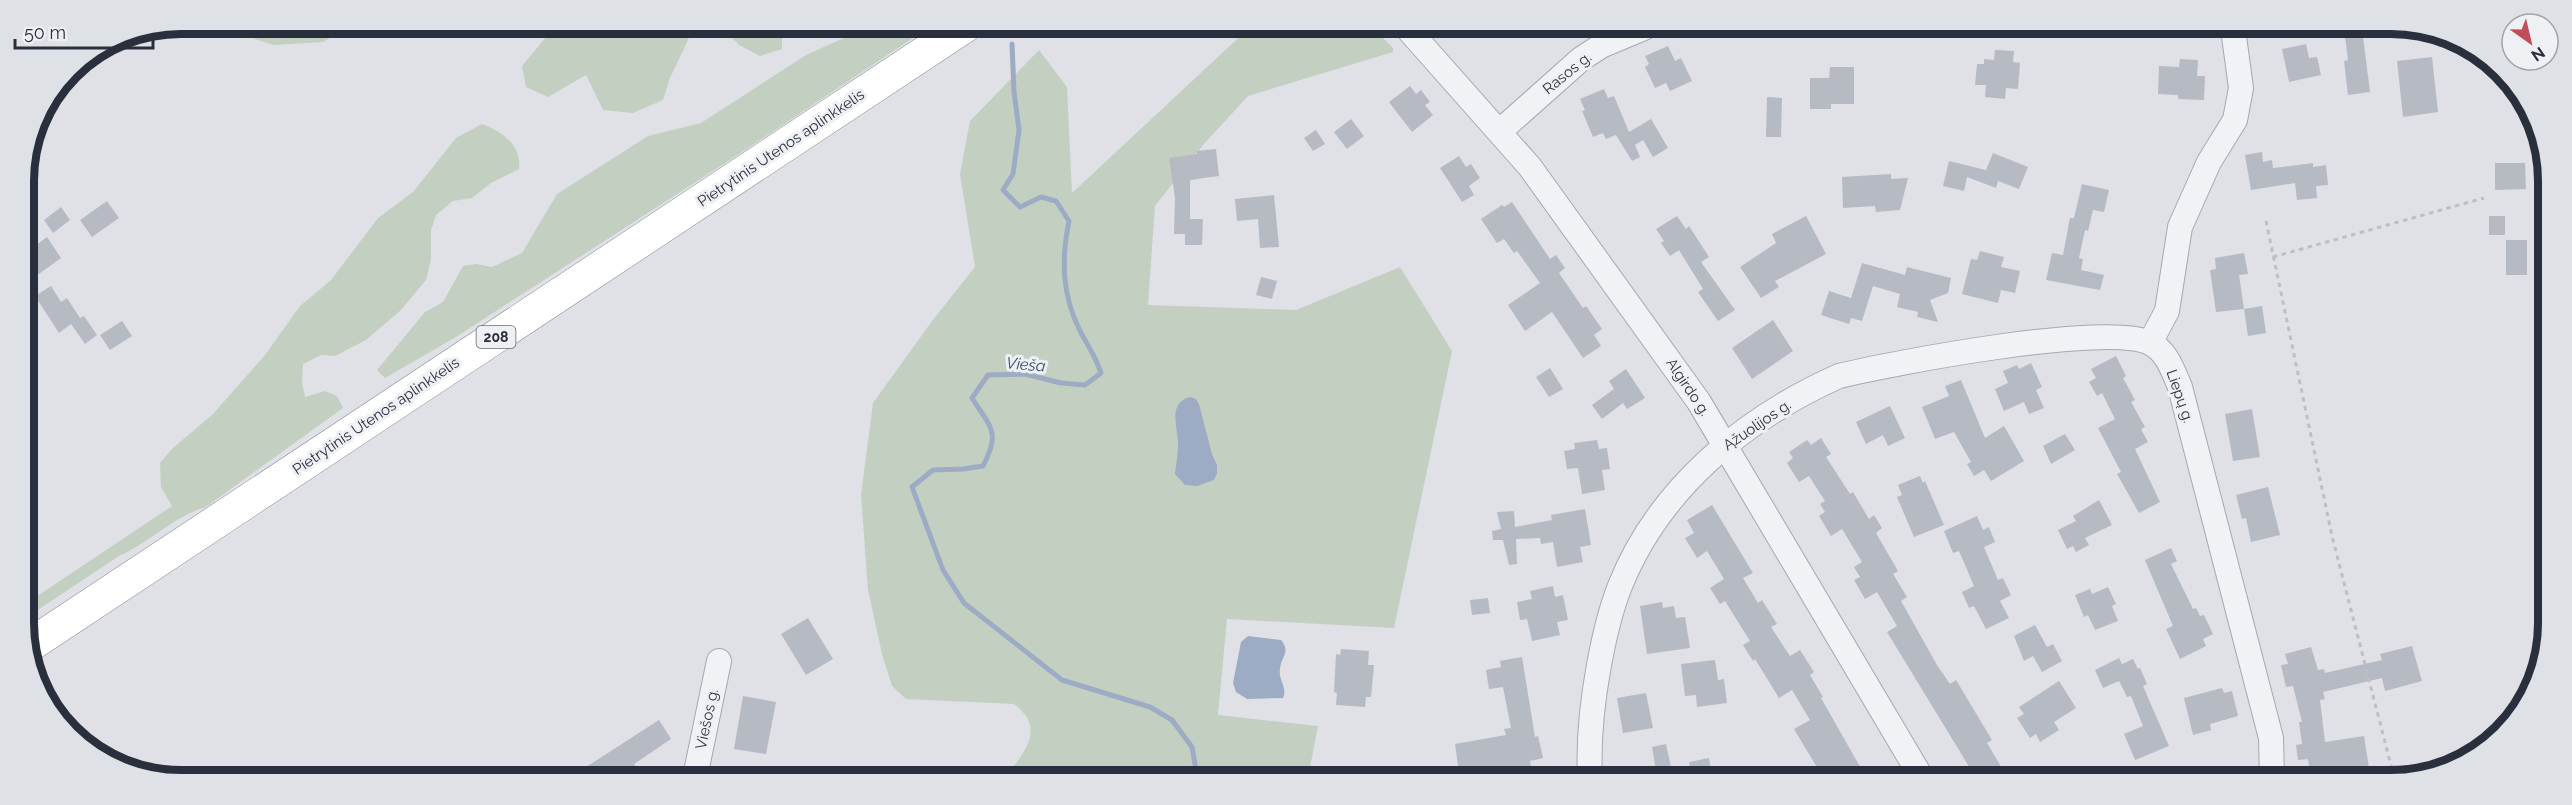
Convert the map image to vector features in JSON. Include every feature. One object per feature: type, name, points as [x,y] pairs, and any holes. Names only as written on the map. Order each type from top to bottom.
[{"type":"highway","name":"Pietrytinis Utenos aplinkkelis","points":[[36,641],[953,34]]},
{"type":"street","name":"Algirdo g.","points":[[1412,34],[1537,176],[1618,285],[1699,402],[1917,770]]},
{"type":"street","name":"Rasos g.","points":[[1499,132],[1581,59],[1601,46],[1630,34]]},
{"type":"street","points":[[2150,343],[2167,311],[2180,227],[2209,162],[2235,120],[2241,88],[2234,34]]},
{"type":"street","name":"Ąžuolijos g.","points":[[1590,770],[1589,733],[1594,696],[1607,624],[1620,585],[1657,516],[1687,480],[1725,444],[1816,386],[1839,376],[1867,369],[1996,348],[2093,337],[2132,338],[2150,343]]},
{"type":"street","name":"Liepų g.","points":[[2150,343],[2165,356],[2180,387],[2271,738],[2272,770]]},
{"type":"street","name":"Viešos g.","points":[[696,770],[719,661]]},
{"type":"path","points":[[2273,257],[2484,198]]},
{"type":"path","points":[[2266,221],[2332,536],[2392,770]]},
{"type":"green space","points":[[239,34],[336,34],[323,42],[274,45]]},
{"type":"green space","points":[[549,34],[691,34],[670,78],[663,100],[633,113],[603,110],[586,75],[548,97],[526,87],[522,66]]},
{"type":"green space","points":[[729,34],[782,34],[782,49],[760,56],[739,45]]},
{"type":"green space","points":[[853,34],[919,34],[739,154],[456,337],[385,378],[377,370],[425,312],[443,302],[463,266],[476,264],[492,267],[522,253],[557,194],[648,136],[701,123],[806,55]]},
{"type":"green space","points":[[1242,34],[1379,34],[1393,48],[1393,52],[1248,96],[1203,145],[1155,206],[1148,305],[1296,310],[1400,267],[1452,351],[1394,628],[1227,619],[1218,715],[1318,726],[1310,770],[1011,770],[1025,750],[1031,732],[1024,713],[1014,704],[906,699],[892,686],[882,654],[868,590],[861,495],[873,403],[932,321],[975,267],[960,174],[970,121],[1039,50],[1067,87],[1072,193]]},
{"type":"green space","points":[[482,124],[497,131],[514,147],[519,169],[491,183],[472,198],[453,201],[436,215],[431,230],[431,260],[426,280],[401,310],[366,340],[335,356],[321,355],[303,364],[302,382],[305,397],[325,391],[337,396],[343,408],[206,507],[172,523],[34,612],[34,598],[172,506],[161,487],[160,463],[173,448],[213,414],[265,355],[300,306],[331,280],[378,218],[413,192],[456,138]]},
{"type":"water","points":[[1190,397],[1196,399],[1199,404],[1217,465],[1214,480],[1197,486],[1185,485],[1175,474],[1178,444],[1176,410],[1178,404]]},
{"type":"water","points":[[1248,636],[1281,640],[1284,644],[1285,651],[1280,673],[1284,691],[1283,698],[1247,699],[1236,692],[1233,683],[1241,642]]},
{"type":"building","points":[[2345,34],[2363,34],[2370,92],[2348,95],[2344,61],[2348,60]]},
{"type":"building","points":[[2306,44],[2309,58],[2317,57],[2321,75],[2289,82],[2282,49]]},
{"type":"building","points":[[1668,46],[1675,61],[1681,58],[1692,81],[1670,91],[1666,83],[1655,88],[1645,67],[1649,64],[1645,56]]},
{"type":"building","points":[[1995,50],[2014,51],[2013,62],[2020,63],[2018,89],[2006,88],[2005,99],[1985,97],[1986,85],[1975,85],[1977,64],[1984,64],[1984,59],[1994,60]]},
{"type":"building","points":[[2432,57],[2438,112],[2403,117],[2397,61]]},
{"type":"building","points":[[2180,59],[2198,60],[2197,76],[2205,76],[2204,100],[2178,99],[2178,95],[2158,94],[2159,66],[2179,67]]},
{"type":"building","points":[[1830,67],[1854,67],[1854,104],[1831,104],[1831,109],[1810,109],[1810,78],[1829,78]]},
{"type":"building","points":[[1410,86],[1416,94],[1421,90],[1430,102],[1425,105],[1433,115],[1412,132],[1389,102]]},
{"type":"building","points":[[1604,89],[1608,98],[1614,96],[1629,132],[1651,119],[1668,148],[1653,157],[1643,140],[1635,145],[1640,157],[1632,161],[1616,135],[1606,139],[1603,133],[1593,137],[1582,111],[1585,110],[1580,99]]},
{"type":"building","points":[[1767,97],[1782,98],[1781,137],[1766,137]]},
{"type":"building","points":[[1351,119],[1364,136],[1347,149],[1334,132]]},
{"type":"building","points":[[1316,130],[1325,144],[1313,151],[1304,138]]},
{"type":"building","points":[[1216,149],[1219,176],[1190,180],[1190,219],[1203,219],[1202,245],[1185,245],[1185,234],[1174,234],[1175,198],[1169,158]]},
{"type":"building","points":[[2262,152],[2263,162],[2272,160],[2273,168],[2313,163],[2313,167],[2326,165],[2328,185],[2316,186],[2317,198],[2297,200],[2295,183],[2251,190],[2245,155]]},
{"type":"building","points":[[1993,153],[2028,167],[2019,189],[1998,181],[1996,188],[1967,177],[1964,191],[1943,186],[1949,161],[1986,170]]},
{"type":"building","points":[[1459,156],[1466,167],[1471,164],[1480,178],[1469,186],[1474,195],[1462,202],[1440,168]]},
{"type":"building","points":[[2495,163],[2525,163],[2526,189],[2495,190]]},
{"type":"building","points":[[1891,174],[1891,179],[1908,178],[1900,210],[1876,212],[1875,206],[1843,208],[1842,177]]},
{"type":"building","points":[[2082,184],[2109,190],[2104,212],[2093,210],[2088,231],[2085,230],[2079,258],[2083,259],[2081,270],[2104,275],[2100,290],[2046,280],[2052,253],[2063,255],[2070,218],[2074,218]]},
{"type":"building","points":[[1274,195],[1279,247],[1260,248],[1258,219],[1237,221],[1235,199]]},
{"type":"building","points":[[107,201],[119,218],[92,237],[80,220]]},
{"type":"building","points":[[1512,202],[1550,259],[1556,255],[1565,268],[1559,273],[1583,308],[1586,306],[1602,329],[1594,335],[1601,346],[1583,358],[1552,312],[1525,331],[1508,305],[1540,283],[1517,251],[1514,253],[1504,239],[1497,243],[1481,219],[1502,205],[1504,207]]},
{"type":"building","points":[[61,207],[70,220],[53,233],[44,220]]},
{"type":"building","points":[[1677,216],[1686,229],[1689,226],[1709,257],[1701,262],[1735,310],[1718,321],[1698,292],[1703,289],[1679,250],[1670,256],[1661,243],[1664,241],[1656,229]]},
{"type":"building","points":[[1806,216],[1826,254],[1775,281],[1779,287],[1761,298],[1740,267],[1776,243],[1772,234]]},
{"type":"building","points":[[2489,216],[2505,216],[2505,235],[2489,235]]},
{"type":"building","points":[[47,237],[61,258],[36,276],[35,274],[35,246]]},
{"type":"building","points":[[2506,240],[2527,240],[2527,275],[2506,275]]},
{"type":"building","points":[[1980,251],[2004,257],[2001,267],[2020,271],[2015,293],[2001,290],[1998,303],[1962,294],[1971,259],[1977,260]]},
{"type":"building","points":[[2244,253],[2248,274],[2239,275],[2244,309],[2216,312],[2210,270],[2216,269],[2215,258]]},
{"type":"building","points":[[1862,263],[1905,275],[1907,267],[1951,278],[1948,293],[1930,300],[1938,322],[1917,317],[1918,312],[1897,307],[1900,294],[1873,286],[1862,321],[1851,318],[1849,324],[1821,315],[1829,291],[1851,298]]},
{"type":"building","points":[[1261,277],[1277,281],[1272,299],[1256,295]]},
{"type":"building","points":[[51,286],[61,302],[67,298],[80,318],[84,316],[97,335],[85,344],[71,324],[59,333],[35,296]]},
{"type":"building","points":[[2262,306],[2266,333],[2248,336],[2244,309]]},
{"type":"building","points":[[1773,320],[1793,351],[1752,379],[1732,348]]},
{"type":"building","points":[[122,321],[132,336],[110,350],[100,335]]},
{"type":"building","points":[[2116,356],[2126,376],[2123,378],[2135,400],[2131,402],[2145,427],[2141,429],[2148,442],[2135,449],[2160,502],[2139,513],[2117,474],[2121,472],[2098,428],[2115,419],[2102,393],[2097,396],[2089,382],[2096,378],[2091,369]]},
{"type":"building","points":[[2031,363],[2042,387],[2036,390],[2044,408],[2029,414],[2024,402],[2004,411],[1995,389],[2008,383],[2003,371],[2017,365],[2019,369]]},
{"type":"building","points":[[1550,368],[1563,389],[1549,397],[1536,377]]},
{"type":"building","points":[[1626,369],[1645,398],[1627,409],[1623,403],[1602,419],[1592,405],[1614,389],[1609,381]]},
{"type":"building","points":[[1961,380],[1985,438],[2004,426],[2024,461],[1991,481],[1984,470],[1974,476],[1967,464],[1971,462],[1954,432],[1935,439],[1922,407],[1949,396],[1945,386]]},
{"type":"building","points":[[1890,406],[1905,438],[1888,446],[1883,435],[1866,444],[1856,422]]},
{"type":"building","points":[[2252,409],[2260,457],[2233,461],[2225,414]]},
{"type":"building","points":[[2065,434],[2075,450],[2051,464],[2043,446]]},
{"type":"building","points":[[1821,438],[1831,454],[1826,457],[1850,494],[1853,492],[1869,519],[1874,515],[1882,528],[1876,533],[1898,571],[1893,574],[1907,597],[1901,601],[1950,684],[1956,680],[1992,740],[1987,743],[2003,770],[1971,770],[1887,632],[1897,626],[1877,592],[1865,599],[1854,580],[1860,577],[1854,567],[1862,562],[1842,529],[1831,536],[1819,516],[1825,512],[1820,504],[1825,501],[1809,476],[1799,482],[1787,463],[1793,458],[1789,452],[1807,440],[1811,445]]},
{"type":"building","points":[[1597,440],[1599,449],[1607,448],[1610,469],[1602,470],[1605,490],[1582,494],[1578,468],[1567,469],[1564,451],[1575,449],[1574,443]]},
{"type":"building","points":[[1920,476],[1923,483],[1925,481],[1944,525],[1914,537],[1897,497],[1902,495],[1898,485]]},
{"type":"building","points":[[2268,487],[2280,535],[2251,542],[2246,518],[2242,519],[2236,495]]},
{"type":"building","points":[[2099,500],[2112,525],[2085,538],[2089,545],[2076,552],[2073,546],[2067,549],[2058,530],[2076,521],[2073,516]]},
{"type":"building","points":[[1712,505],[1753,573],[1743,578],[1758,603],[1762,600],[1777,624],[1771,627],[1790,656],[1800,650],[1814,672],[1810,675],[1823,697],[1821,698],[1862,770],[1819,770],[1794,729],[1810,720],[1792,690],[1779,698],[1755,659],[1753,661],[1743,645],[1750,641],[1725,601],[1720,604],[1710,588],[1724,579],[1707,551],[1697,558],[1685,538],[1694,533],[1687,520]]},
{"type":"building","points":[[1585,509],[1591,545],[1580,547],[1583,562],[1557,567],[1553,542],[1541,544],[1540,538],[1516,539],[1517,564],[1509,565],[1503,540],[1493,540],[1492,531],[1501,529],[1497,512],[1514,511],[1515,527],[1552,520],[1551,515]]},
{"type":"building","points":[[1977,516],[1983,530],[1989,527],[1995,542],[1984,547],[1998,580],[2003,578],[2011,595],[2000,601],[2009,618],[1986,629],[1974,606],[1969,608],[1962,592],[1974,586],[1959,551],[1953,553],[1944,531]]},
{"type":"building","points":[[2171,548],[2177,561],[2171,564],[2193,609],[2196,608],[2200,616],[2204,615],[2213,634],[2203,639],[2206,646],[2180,659],[2166,629],[2173,626],[2145,560]]},
{"type":"building","points":[[1553,586],[1555,597],[1563,595],[1568,620],[1557,622],[1560,635],[1532,641],[1527,619],[1520,620],[1517,602],[1532,599],[1530,591]]},
{"type":"building","points":[[2108,587],[2116,604],[2112,606],[2118,621],[2095,630],[2088,615],[2084,617],[2075,595],[2090,589],[2092,594]]},
{"type":"building","points":[[1488,598],[1490,613],[1472,615],[1470,600]]},
{"type":"building","points":[[1662,602],[1663,608],[1674,606],[1676,618],[1685,617],[1690,648],[1647,654],[1640,606]]},
{"type":"building","points":[[808,618],[833,659],[806,675],[781,634]]},
{"type":"building","points":[[2035,625],[2047,647],[2053,644],[2062,661],[2042,672],[2033,656],[2024,661],[2014,636]]},
{"type":"building","points":[[2412,646],[2422,681],[2385,691],[2382,678],[2323,692],[2325,699],[2320,700],[2325,742],[2364,736],[2369,770],[2310,770],[2308,759],[2298,760],[2296,745],[2302,744],[2299,722],[2302,722],[2293,686],[2286,687],[2281,665],[2288,664],[2285,654],[2311,647],[2318,670],[2324,669],[2325,673],[2382,660],[2380,654]]},
{"type":"building","points":[[1341,649],[1369,651],[1368,665],[1374,665],[1371,697],[1366,697],[1365,707],[1336,705],[1337,693],[1334,692],[1336,654],[1340,655]]},
{"type":"building","points":[[1522,657],[1535,737],[1538,736],[1543,758],[1530,761],[1532,770],[1459,770],[1455,744],[1506,735],[1504,729],[1511,728],[1503,687],[1489,689],[1486,670],[1501,667],[1500,661]]},
{"type":"building","points":[[2119,658],[2122,664],[2133,659],[2138,669],[2140,668],[2147,684],[2143,686],[2169,746],[2135,760],[2124,734],[2143,726],[2131,696],[2127,697],[2119,681],[2103,688],[2095,670]]},
{"type":"building","points":[[1715,660],[1718,680],[1724,679],[1727,703],[1697,707],[1696,695],[1685,696],[1681,664]]},
{"type":"building","points":[[2059,681],[2076,708],[2054,722],[2059,730],[2040,742],[2036,734],[2030,738],[2017,718],[2024,714],[2019,707]]},
{"type":"building","points":[[2222,688],[2224,693],[2232,691],[2238,716],[2210,724],[2211,730],[2193,735],[2184,698]]},
{"type":"building","points":[[1646,693],[1653,728],[1623,733],[1617,698]]},
{"type":"building","points":[[743,696],[776,702],[766,754],[734,749]]},
{"type":"building","points":[[659,720],[671,739],[634,764],[638,770],[588,770],[586,767]]},
{"type":"building","points":[[1666,744],[1671,767],[1656,770],[1652,747]]},
{"type":"building","points":[[1709,758],[1711,770],[1690,770],[1689,762]]},
{"type":"waterway","name":"Vieša","points":[[1012,44],[1014,92],[1019,130],[1013,174],[1003,190],[1020,207],[1041,197],[1056,201],[1069,221],[1064,263],[1066,291],[1074,318],[1101,373],[1085,385],[1061,383],[1025,374],[988,375],[972,398],[991,430],[992,445],[983,466],[933,470],[912,487],[943,570],[964,603],[1062,680],[1150,707],[1172,720],[1192,747],[1196,770]]}]
